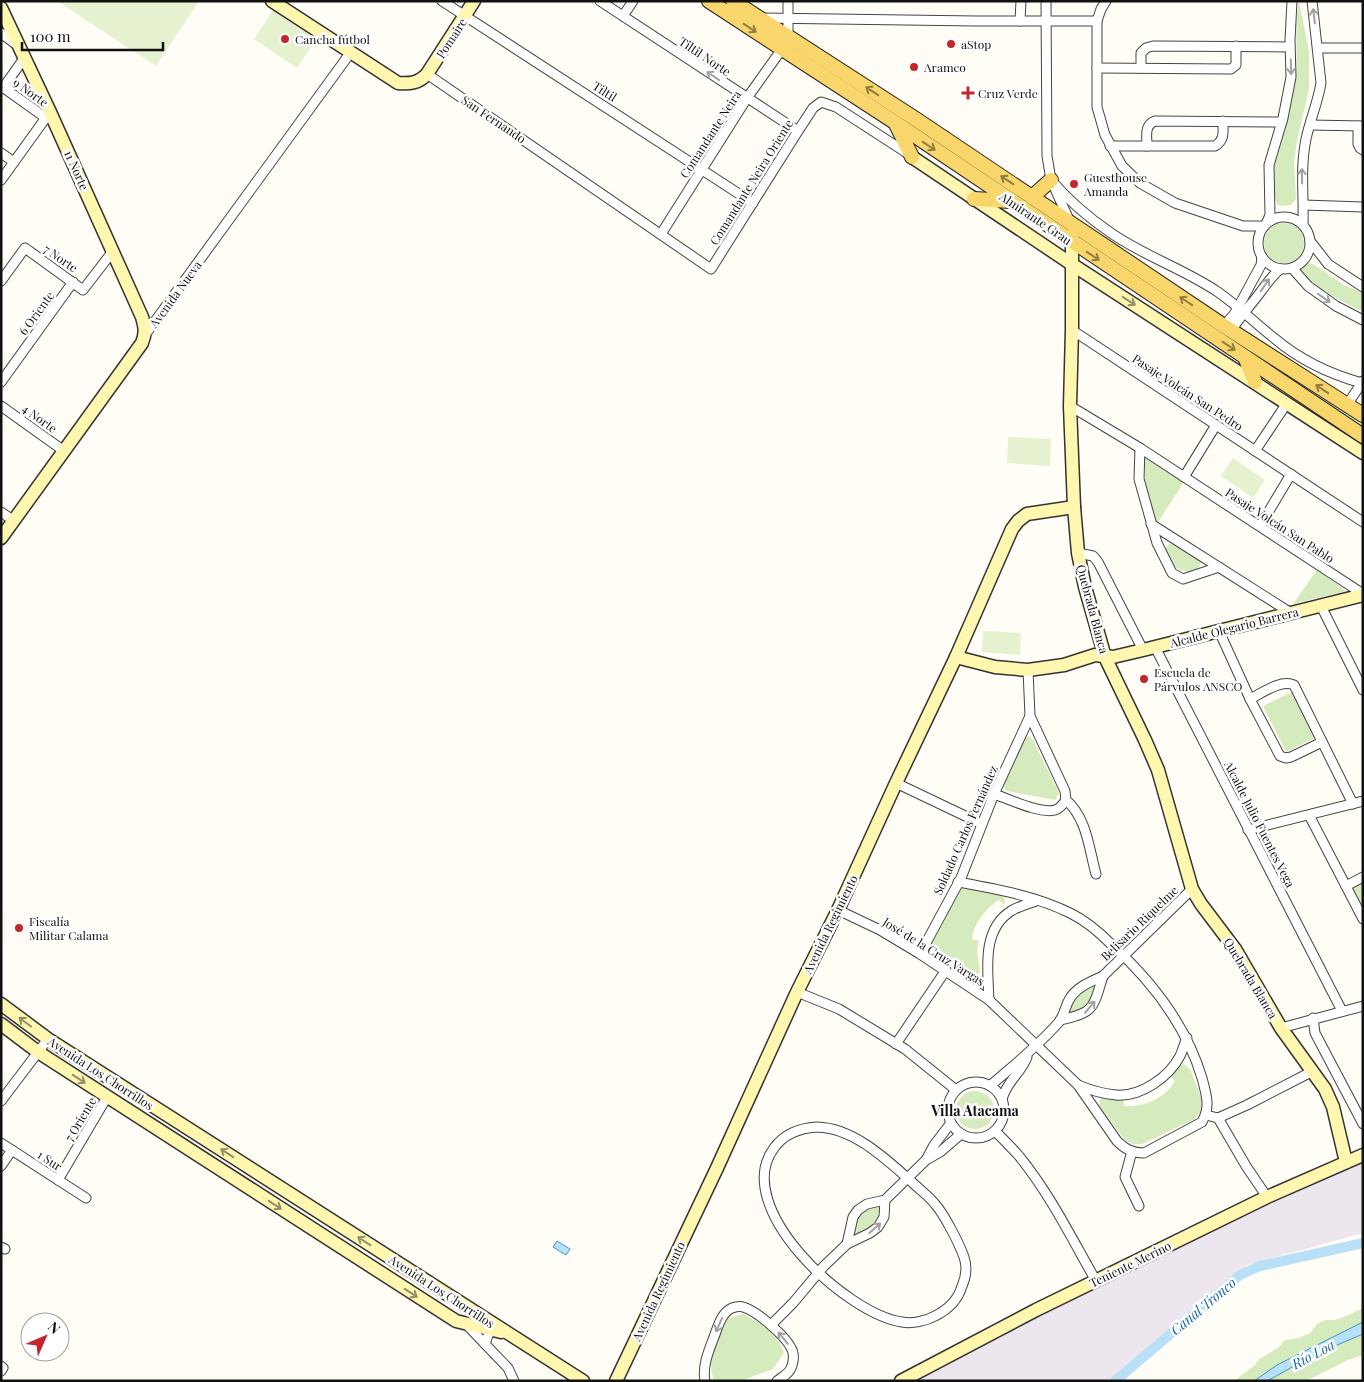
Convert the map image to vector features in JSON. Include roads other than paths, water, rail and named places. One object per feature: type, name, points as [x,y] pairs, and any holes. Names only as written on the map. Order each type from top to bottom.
[{"type":"main road","name":"Almirante Grau","points":[[709,1],[785,43],[1032,197],[1228,329],[1363,416]]},
{"type":"main road","name":"Almirante Grau","points":[[733,1],[758,18],[785,43],[896,123],[1363,436]]},
{"type":"main road","points":[[896,123],[912,157]]},
{"type":"main road","points":[[1032,197],[1051,180]]},
{"type":"main road","points":[[974,199],[1011,200]]},
{"type":"main road","points":[[1245,357],[1255,382]]},
{"type":"street","name":"Tiltil","points":[[442,1],[753,203]]},
{"type":"street","name":"Pomaire","points":[[427,74],[474,1]]},
{"type":"street","name":"Tiltil Norte","points":[[600,1],[798,131]]},
{"type":"street","points":[[623,16],[633,1]]},
{"type":"street","points":[[785,43],[788,1]]},
{"type":"street","points":[[1020,21],[1021,1]]},
{"type":"street","name":"Quebrada Blanca","points":[[1046,1],[1047,156],[1051,180],[1071,224],[1073,242],[1070,406],[1074,506],[1078,553],[1085,587],[1105,657],[1158,770],[1192,889],[1201,904],[1235,948],[1281,1028],[1325,1089],[1333,1107],[1346,1162]]},
{"type":"street","points":[[1106,1],[1100,9],[1097,21],[1097,107],[1105,135],[1122,166],[1140,182],[1159,194],[1243,226],[1258,240]]},
{"type":"street","points":[[1243,226],[1265,224],[1276,217],[1286,216],[1295,219],[1308,232],[1310,250],[1300,264],[1292,268],[1280,269],[1269,265],[1262,257],[1259,252],[1258,240],[1265,224],[1270,215],[1269,165],[1282,122],[1291,77],[1292,1]]},
{"type":"street","points":[[1303,225],[1302,172],[1306,138],[1321,82],[1312,1]]},
{"type":"street","points":[[281,4],[398,83],[416,82],[427,74]]},
{"type":"street","name":"11 Norte","points":[[1,8],[17,45],[25,57],[48,115],[113,251],[142,317],[145,335]]},
{"type":"street","points":[[758,18],[1097,21]]},
{"type":"street","points":[[1,33],[17,45]]},
{"type":"street","name":"Comandante Neira","points":[[661,234],[747,98],[785,43]]},
{"type":"street","points":[[1141,68],[1142,52],[1152,46],[1290,46]]},
{"type":"street","points":[[1097,68],[1231,69],[1236,65],[1236,46]]},
{"type":"street","points":[[1318,48],[1363,48]]},
{"type":"street","name":"Avenida Nueva","points":[[1,538],[142,343],[145,335],[351,52]]},
{"type":"street","points":[[2,87],[25,57]]},
{"type":"street","name":"San Fernando","points":[[427,74],[711,269]]},
{"type":"street","name":"9 Norte","points":[[2,87],[48,115]]},
{"type":"street","name":"Almirante Grau","points":[[813,108],[821,102],[836,107],[1073,265],[1363,453]]},
{"type":"street","name":"Comandante Neira Oriente","points":[[711,269],[813,108]]},
{"type":"street","points":[[1,180],[48,115]]},
{"type":"street","points":[[1147,146],[1147,127],[1150,122],[1155,121],[1282,122]]},
{"type":"street","points":[[1110,146],[1215,146],[1223,138],[1223,121]]},
{"type":"street","points":[[1310,125],[1360,126],[1358,144],[1363,150]]},
{"type":"street","points":[[1,152],[14,162]]},
{"type":"street","points":[[1051,180],[1072,201],[1112,234],[1191,274],[1220,293],[1273,338],[1298,356],[1326,372],[1362,382],[1347,405]]},
{"type":"street","points":[[1304,205],[1363,208]]},
{"type":"street","points":[[1310,241],[1328,264],[1363,287]]},
{"type":"street","name":"7 Norte","points":[[1,281],[25,248],[83,290],[113,251]]},
{"type":"street","points":[[1228,329],[1240,309],[1262,257]]},
{"type":"street","points":[[1292,268],[1308,286],[1336,306],[1363,320]]},
{"type":"street","points":[[1240,309],[1262,291],[1271,277],[1280,269]]},
{"type":"street","name":"6 Oriente","points":[[1,382],[73,282]]},
{"type":"street","name":"Pasaje Volcán San Pedro","points":[[1072,330],[1363,522]]},
{"type":"street","points":[[1255,451],[1287,403]]},
{"type":"street","name":"4 Norte","points":[[1,406],[64,451]]},
{"type":"street","name":"Pasaje Volcán San Pablo","points":[[1070,406],[1140,448],[1363,595]]},
{"type":"street","points":[[1184,477],[1216,425]]},
{"type":"street","points":[[1140,448],[1139,479],[1157,543],[1172,573],[1183,579],[1219,567]]},
{"type":"street","points":[[1260,526],[1291,474]]},
{"type":"street","name":"Avenida Regimiento","points":[[616,1381],[717,1168],[797,992],[838,910],[956,656],[1012,530],[1018,521],[1027,514],[1074,506]]},
{"type":"street","points":[[1,512],[14,521]]},
{"type":"street","points":[[1151,524],[1291,613]]},
{"type":"street","name":"Alcalde Julio Fuentes Vega","points":[[1078,553],[1093,556],[1098,562],[1149,649],[1248,830],[1342,1011]]},
{"type":"street","name":"Alcalde Olegario Barrera","points":[[956,656],[995,668],[1028,670],[1064,665],[1096,655],[1113,657],[1149,649],[1363,595]]},
{"type":"street","points":[[1321,606],[1359,673],[1363,690]]},
{"type":"street","points":[[1219,631],[1250,699],[1280,756],[1291,758],[1322,742]]},
{"type":"street","points":[[994,794],[1040,810],[1054,810],[1062,806],[1066,800],[1065,791],[1030,716],[1028,670]]},
{"type":"street","points":[[1250,699],[1283,683],[1294,685],[1353,804]]},
{"type":"street","name":"Soldado Carlos Fernández","points":[[920,954],[958,882],[994,794],[1030,716]]},
{"type":"street","points":[[896,783],[982,824]]},
{"type":"street","points":[[1066,800],[1074,807],[1082,820],[1096,874]]},
{"type":"street","points":[[1248,830],[1363,801]]},
{"type":"street","points":[[1309,814],[1363,919]]},
{"type":"street","points":[[1346,886],[1363,877]]},
{"type":"street","points":[[958,882],[1039,900],[1073,914],[1101,934],[1146,978],[1171,1010],[1187,1038],[1208,1100],[1206,1115],[1202,1122],[1194,1128],[1144,1152],[1132,1151],[1125,1178],[1139,1206]]},
{"type":"street","name":"Belisario Riquelme","points":[[995,1131],[1001,1124],[1004,1116],[1002,1099],[1009,1082],[1023,1068],[1036,1044],[1060,1020],[1069,999],[1076,991],[1103,976],[1192,889]]},
{"type":"street","name":"José de la Cruz Vargas","points":[[988,1000],[987,961],[992,933],[1010,911],[1039,900]]},
{"type":"street","name":"José de la Cruz Vargas","points":[[838,910],[880,930],[946,970],[988,1000],[1078,1085],[1118,1142],[1124,1148],[1132,1151]]},
{"type":"street","points":[[896,1044],[946,970]]},
{"type":"street","name":"Belisario Riquelme","points":[[1060,1020],[1080,1016],[1088,1012],[1096,1001],[1103,976]]},
{"type":"street","points":[[797,992],[839,1009],[896,1044],[932,1068],[956,1090]]},
{"type":"street","name":"Avenida Los Chorrillos","points":[[1,1004],[48,1039],[508,1333]]},
{"type":"street","points":[[1281,1028],[1363,1006]]},
{"type":"street","points":[[1313,1018],[1315,1033],[1363,1124]]},
{"type":"street","name":"Avenida Los Chorrillos","points":[[1,1024],[38,1052],[107,1097],[460,1322],[508,1333]]},
{"type":"street","name":"José de la Cruz Vargas","points":[[1078,1085],[1117,1096],[1141,1091],[1155,1084],[1180,1057],[1187,1038]]},
{"type":"street","points":[[1,1101],[48,1039]]},
{"type":"street","name":"Belisario Riquelme","points":[[990,1086],[1029,1054]]},
{"type":"street","points":[[1206,1115],[1218,1118],[1313,1071]]},
{"type":"street","points":[[1002,1099],[997,1091],[981,1082],[964,1084],[956,1090],[948,1105],[951,1123],[961,1134],[969,1138],[988,1136],[995,1131],[1018,1156],[1033,1175],[1054,1208],[1096,1281]]},
{"type":"street","name":"7 Oriente","points":[[58,1180],[107,1097]]},
{"type":"street","points":[[1218,1118],[1246,1166],[1267,1197]]},
{"type":"street","points":[[926,1160],[934,1145],[951,1123]]},
{"type":"street","points":[[817,1127],[830,1128],[847,1134],[872,1149],[908,1178],[935,1204],[964,1258],[966,1270],[962,1288],[945,1311],[930,1319],[902,1322],[865,1308],[845,1296],[818,1274],[790,1240],[768,1200],[765,1186],[765,1165],[776,1145],[786,1136],[801,1129],[817,1127]]},
{"type":"street","points":[[847,1244],[854,1217],[858,1210],[866,1204],[885,1200],[926,1160],[940,1152],[961,1134]]},
{"type":"street","name":"1 Sur","points":[[1,1144],[86,1198]]},
{"type":"street","points":[[1,1166],[12,1150]]},
{"type":"street","name":"Teniente Merino","points":[[901,1381],[1036,1310],[1267,1197],[1363,1155]]},
{"type":"street","points":[[771,1325],[847,1244],[878,1227],[884,1217],[885,1200]]},
{"type":"street","points":[[461,1303],[462,1315],[460,1322],[508,1368],[514,1381]]},
{"type":"street","points":[[705,1381],[704,1374],[708,1353],[721,1319],[726,1312],[736,1307],[743,1307],[771,1325],[790,1346],[793,1354],[791,1369],[777,1381]]},
{"type":"street","points":[[485,1344],[490,1330]]},
{"type":"street","points":[[508,1333],[583,1381]]},
{"type":"street","points":[[1,1366],[3,1368],[1,1371]]},
{"type":"water","points":[[557,1241],[570,1249],[566,1255],[553,1247]]},
{"type":"water","name":"Río Loa","points":[[1363,1322],[1363,1334],[1316,1354],[1267,1381],[1254,1381],[1277,1365]]},
{"type":"waterway","name":"Canal Tronco","points":[[1115,1381],[1240,1275],[1260,1266],[1363,1243]]},
{"type":"place","name":"Cancha fútbol","points":[[285,39]]},
{"type":"place","name":"aStop","points":[[951,44]]},
{"type":"place","name":"Aramco","points":[[914,67]]},
{"type":"place","name":"Cruz Verde","points":[[968,93]]},
{"type":"place","name":"Guesthouse Amanda","points":[[1074,184]]},
{"type":"place","name":"Escuela de Párvulos ANSCO","points":[[1144,679]]},
{"type":"place","name":"Fiscalía Militar Calama","points":[[19,928]]},
{"type":"district","name":"Villa Atacama","points":[[975,1110]]}]
